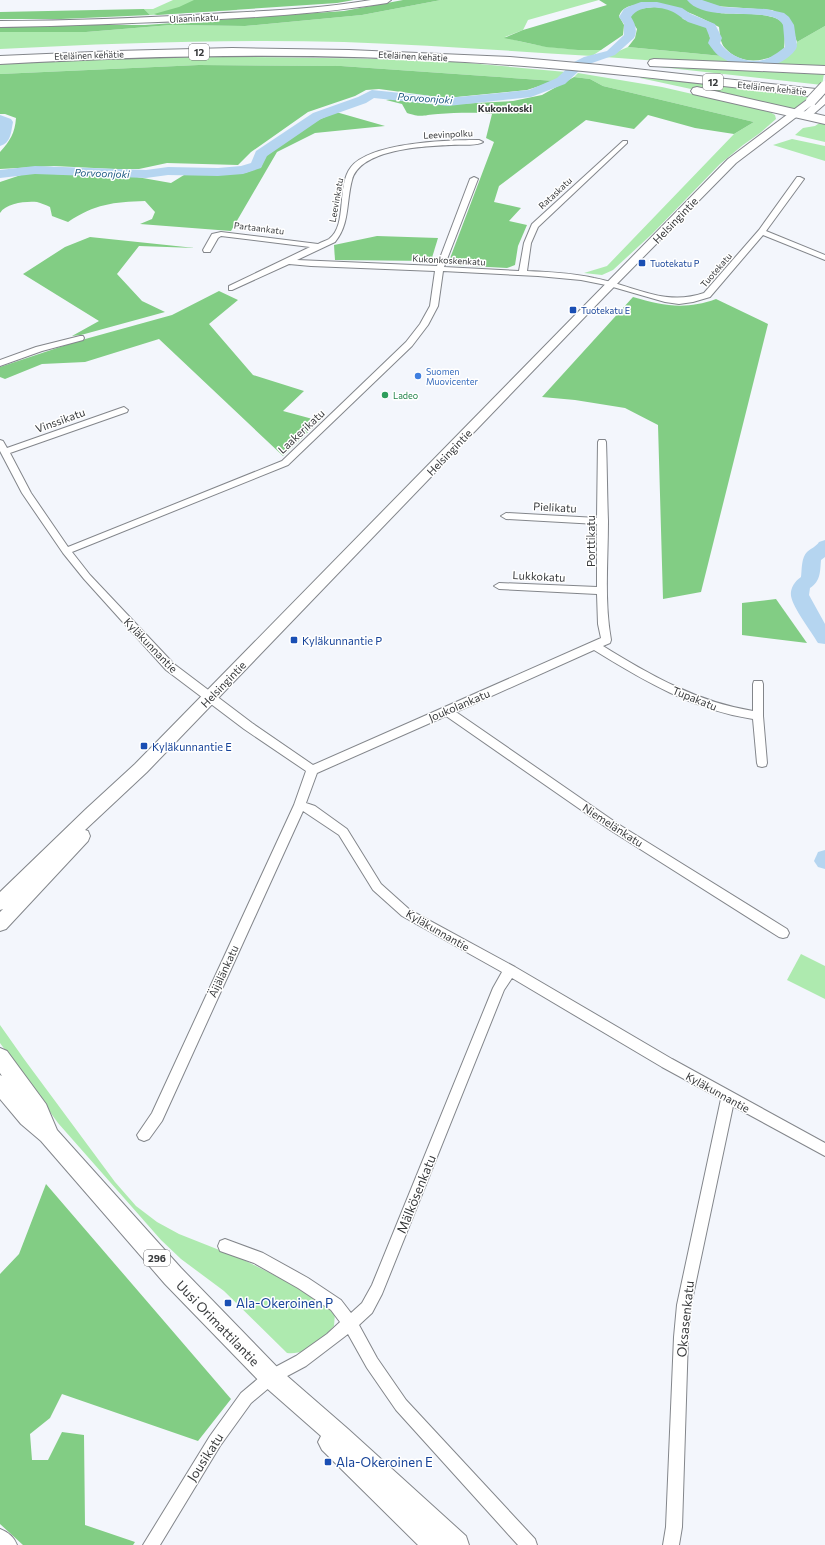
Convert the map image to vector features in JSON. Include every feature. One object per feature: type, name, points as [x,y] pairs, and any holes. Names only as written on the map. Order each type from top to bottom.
[{"type":"highway","name":"Eteläinen kehätie","points":[[0,53],[166,47],[276,46],[398,52]]},
{"type":"highway","name":"Eteläinen kehätie","points":[[0,60],[90,55],[196,52],[398,52]]},
{"type":"highway","points":[[398,52],[604,66],[721,66],[825,70]]},
{"type":"highway","points":[[398,52],[604,66],[678,87],[825,120]]},
{"type":"highway","name":"Eteläinen kehätie","points":[[604,66],[825,87]]},
{"type":"highway","name":"Eteläinen kehätie","points":[[604,66],[824,98]]},
{"type":"main road","name":"Ulaaninkatu","points":[[0,24],[103,23],[333,9],[387,0]]},
{"type":"main road","name":"Helsingintie","points":[[800,114],[825,87]]},
{"type":"main road","name":"Helsingintie","points":[[0,902],[141,768],[732,161],[760,139],[773,134],[824,98]]},
{"type":"main road","name":"Helsingintie","points":[[0,924],[119,796],[141,768]]},
{"type":"main road","name":"Uusi Orimattilantie","points":[[0,1057],[39,1110],[48,1134]]},
{"type":"main road","name":"Uusi Orimattilantie","points":[[0,1084],[28,1117],[48,1134],[173,1276],[275,1381],[333,1445],[436,1545]]},
{"type":"main road","name":"Uusi Orimattilantie","points":[[275,1381],[340,1437],[457,1545]]},
{"type":"street","name":"Leevinpolku","points":[[418,145],[479,142]]},
{"type":"street","name":"Rataskatu","points":[[523,273],[526,246],[529,235],[535,226],[625,142]]},
{"type":"street","name":"Leevinkatu","points":[[232,288],[332,240],[340,231],[348,181],[356,166],[376,155],[418,145]]},
{"type":"street","name":"Laakerikatu","points":[[66,551],[285,463],[409,344],[424,325],[434,306],[439,269],[474,179]]},
{"type":"street","name":"Tuotekatu","points":[[611,284],[660,299],[684,302],[697,300],[707,295],[762,232],[800,179]]},
{"type":"street","points":[[762,232],[825,258]]},
{"type":"street","name":"Partaankatu","points":[[206,250],[215,236],[221,234],[318,246]]},
{"type":"street","name":"Kukonkoskenkatu","points":[[286,261],[311,264],[523,273],[574,277],[611,284]]},
{"type":"street","points":[[0,363],[39,349],[80,338]]},
{"type":"street","name":"Vinssikatu","points":[[3,448],[124,410]]},
{"type":"street","name":"Porttikatu","points":[[602,442],[602,592],[603,624],[606,640]]},
{"type":"street","name":"Kyläkunnantie","points":[[3,448],[27,493],[66,551],[87,577],[170,667],[248,726],[312,770]]},
{"type":"street","name":"Pielikatu","points":[[506,516],[603,521]]},
{"type":"street","name":"Lukkokatu","points":[[499,586],[602,592]]},
{"type":"street","name":"Joukolankatu","points":[[312,770],[596,646],[606,640]]},
{"type":"street","name":"Tupakatu","points":[[596,646],[644,677],[690,698],[725,710],[758,716]]},
{"type":"street","points":[[758,684],[758,716],[762,763]]},
{"type":"street","name":"Niemelänkatu","points":[[447,711],[614,827],[783,933]]},
{"type":"street","points":[[300,805],[312,770]]},
{"type":"street","name":"Kyläkunnantie","points":[[300,805],[311,809],[343,832],[377,887],[406,913],[511,971],[667,1063],[825,1150]]},
{"type":"street","name":"Äijälänkatu","points":[[144,1135],[157,1117],[300,805]]},
{"type":"street","name":"Mälkösenkatu","points":[[275,1381],[332,1339],[367,1308],[378,1289],[500,988],[511,971]]},
{"type":"street","name":"Oksasenkatu","points":[[671,1545],[674,1527],[681,1337],[684,1305],[728,1097]]},
{"type":"street","points":[[225,1246],[258,1258],[303,1283],[336,1305],[350,1323],[372,1363],[401,1405],[529,1545]]},
{"type":"street","name":"Jousikatu","points":[[150,1545],[215,1441],[246,1398],[275,1381]]},
{"type":"street","points":[[0,1537],[9,1545]]},
{"type":"green space","points":[[173,0],[239,0],[237,10],[150,15],[144,9],[153,9]]},
{"type":"green space","points":[[194,0],[354,0],[337,3],[154,14],[179,7]]},
{"type":"green space","points":[[403,0],[441,0],[362,15],[245,26],[171,25],[86,32],[0,32],[0,25],[145,25],[344,11]]},
{"type":"green space","points":[[441,0],[599,0],[528,20],[523,30],[505,37],[553,47],[601,50],[592,56],[375,43],[258,41],[129,43],[0,49],[0,32],[86,32],[171,25],[245,26],[362,15]]},
{"type":"green space","points":[[599,0],[688,0],[703,8],[720,13],[765,15],[781,21],[784,26],[784,51],[762,60],[746,60],[738,58],[731,54],[723,46],[720,38],[719,27],[679,9],[658,4],[636,5],[624,9],[619,16],[624,25],[623,35],[601,50],[578,50],[546,47],[504,38],[523,30],[607,5]]},
{"type":"green space","points":[[699,0],[825,0],[825,26],[797,42],[789,19],[772,10],[715,6]]},
{"type":"green space","points":[[654,7],[666,8],[679,13],[683,19],[705,26],[708,29],[712,47],[722,56],[628,47],[635,38],[637,29],[631,20],[631,15],[638,9]]},
{"type":"green space","points":[[144,9],[150,15],[61,19],[0,19],[0,12]]},
{"type":"green space","points":[[825,26],[825,65],[821,67],[772,66],[794,50],[797,42]]},
{"type":"green space","points":[[628,47],[722,56],[736,63],[685,63],[605,57]]},
{"type":"green space","points":[[195,56],[391,59],[458,62],[566,72],[555,81],[341,66],[199,65],[0,74],[0,64],[114,58]]},
{"type":"green space","points":[[199,65],[341,66],[555,81],[527,90],[446,98],[379,89],[366,90],[355,96],[308,112],[251,152],[238,165],[167,163],[139,169],[54,166],[0,169],[0,152],[7,144],[11,136],[16,118],[5,114],[0,114],[0,74]]},
{"type":"green space","points":[[651,66],[818,73],[824,74],[822,85]]},
{"type":"green space","points":[[578,73],[662,87],[770,112],[775,115],[776,119],[720,164],[652,234],[613,270],[602,275],[584,273],[607,266],[734,134],[754,122],[603,86],[590,79],[574,77]]},
{"type":"green space","points":[[574,77],[590,79],[603,86],[754,122],[734,134],[695,128],[648,115],[634,129],[586,120],[499,186],[494,202],[521,208],[509,221],[527,225],[518,246],[515,265],[507,268],[452,265],[449,261],[494,142],[486,138],[492,114],[465,113],[422,116],[407,113],[402,104],[386,100],[396,98],[437,105],[513,101],[542,95]]},
{"type":"green space","points":[[640,78],[811,95],[793,111]]},
{"type":"green space","points":[[336,112],[385,126],[315,133],[277,152],[231,231],[140,224],[152,219],[155,212],[145,201],[105,205],[87,211],[68,222],[52,216],[50,207],[37,202],[22,202],[11,205],[0,213],[0,182],[27,173],[137,177],[171,183],[184,175],[245,173],[261,167],[265,157],[287,139],[312,123]]},
{"type":"green space","points":[[821,122],[825,123],[825,142],[795,135],[803,128],[815,126]]},
{"type":"green space","points":[[792,139],[825,146],[825,161],[773,145]]},
{"type":"green space","points":[[377,236],[438,238],[431,261],[335,260],[334,245]]},
{"type":"green space","points":[[90,237],[195,248],[139,246],[117,274],[142,301],[165,312],[81,335],[72,336],[99,321],[23,274],[65,247]]},
{"type":"green space","points":[[219,291],[238,300],[209,324],[253,375],[304,391],[283,411],[320,421],[283,456],[159,339],[85,362],[42,364],[5,379],[0,377],[0,367],[78,341],[172,315]]},
{"type":"green space","points":[[633,297],[654,303],[674,306],[695,305],[716,299],[768,324],[701,592],[663,599],[658,425],[625,408],[575,400],[542,397]]},
{"type":"green space","points":[[776,599],[807,643],[742,635],[742,603]]},
{"type":"green space","points":[[801,954],[825,966],[825,999],[787,980]]},
{"type":"green space","points":[[0,1025],[115,1182],[136,1206],[157,1222],[179,1234],[242,1259],[302,1289],[324,1302],[335,1313],[334,1326],[319,1342],[302,1352],[287,1353],[224,1291],[181,1259],[161,1240],[58,1123],[0,1043]]},
{"type":"green space","points":[[46,1184],[231,1399],[198,1441],[62,1394],[50,1418],[30,1434],[32,1460],[48,1460],[62,1432],[84,1435],[85,1525],[135,1542],[133,1545],[23,1545],[0,1524],[0,1274],[19,1254]]},
{"type":"waterway","name":"Porvoonjoki","points":[[0,174],[35,170],[146,174],[168,171],[218,172],[243,170],[256,165],[261,154],[317,116],[362,100],[372,94],[448,102],[531,93],[561,81],[578,65],[588,60],[611,53],[630,36],[630,24],[625,17],[628,12],[641,6],[665,6],[678,10],[685,16],[711,26],[716,38],[714,43],[718,49],[724,55],[740,62],[748,64],[765,63],[774,60],[790,49],[790,32],[788,25],[785,19],[780,16],[773,13],[758,11],[719,10],[705,6],[693,0]]},
{"type":"waterway","name":"Porvoonjoki","points":[[0,119],[7,122],[3,139],[0,142]]},
{"type":"waterway","name":"Porvoonjoki","points":[[825,546],[823,550],[812,557],[810,580],[802,585],[800,595],[808,612],[825,638]]},
{"type":"place","name":"Tuotekatu P","points":[[642,263]]},
{"type":"place","name":"Tuotekatu E","points":[[573,310]]},
{"type":"place","name":"Suomen Muovicenter","points":[[418,376]]},
{"type":"place","name":"Ladeo","points":[[385,395]]},
{"type":"place","name":"Kyläkunnantie P","points":[[294,640]]},
{"type":"place","name":"Kyläkunnantie E","points":[[144,746]]},
{"type":"place","name":"Ala-Okeroinen P","points":[[228,1303]]},
{"type":"place","name":"Ala-Okeroinen E","points":[[328,1462]]},
{"type":"district","name":"Kukonkoski","points":[[505,108]]}]
